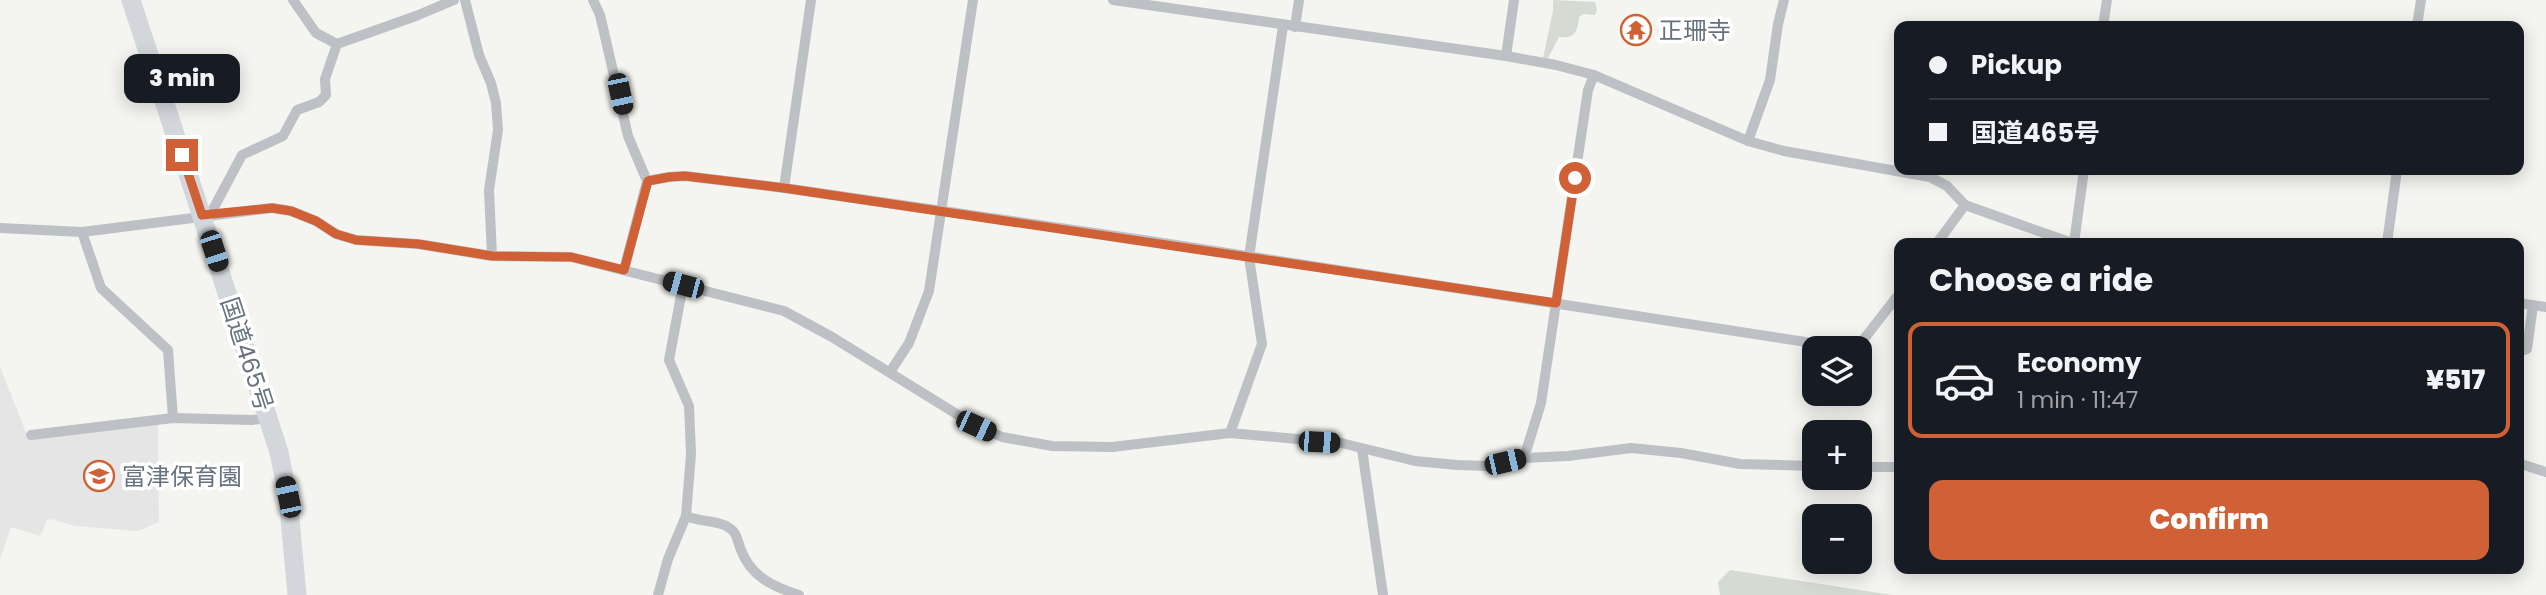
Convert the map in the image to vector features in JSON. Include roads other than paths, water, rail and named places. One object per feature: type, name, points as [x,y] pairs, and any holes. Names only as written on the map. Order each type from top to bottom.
[{"type":"highway","name":"国道465号","points":[[131,0],[206,215],[268,418],[288,497],[297,595]]},
{"type":"street","points":[[293,0],[316,33],[337,44],[454,0]]},
{"type":"street","points":[[465,0],[479,55],[496,103],[498,130],[489,190],[492,256]]},
{"type":"street","points":[[593,0],[600,15],[628,136],[648,181],[624,270]]},
{"type":"street","points":[[784,188],[811,0]]},
{"type":"street","points":[[890,372],[909,343],[929,291],[973,0]]},
{"type":"street","points":[[1113,0],[1556,65],[1594,75],[1748,141],[1894,171]]},
{"type":"street","points":[[1230,433],[1262,344],[1249,257],[1289,27],[1299,0]]},
{"type":"street","points":[[1506,56],[1514,0]]},
{"type":"street","points":[[1748,141],[1770,80],[1784,0]]},
{"type":"street","points":[[2104,21],[2107,0]]},
{"type":"street","points":[[2418,21],[2421,0]]},
{"type":"street","points":[[206,215],[242,155],[283,136],[297,110],[319,102],[326,95],[325,79],[337,44]]},
{"type":"street","points":[[1524,458],[1541,403],[1588,90],[1594,75]]},
{"type":"street","points":[[1919,175],[1948,186],[1965,205],[2059,238]]},
{"type":"street","points":[[2074,238],[2083,175]]},
{"type":"street","points":[[2388,238],[2397,175]]},
{"type":"street","points":[[648,181],[669,177],[697,177],[784,188],[1844,348],[1860,344],[1894,300]]},
{"type":"street","points":[[1941,238],[1965,205]]},
{"type":"street","points":[[0,228],[82,232],[272,208],[291,211],[316,221],[336,234],[356,240],[418,244],[492,256],[571,257],[784,311],[890,372],[976,426],[1002,437],[1042,446],[1112,447],[1230,433],[1341,443],[1415,461],[1457,465],[1487,466],[1524,458],[1632,448],[1681,453],[1740,464],[1802,466]]},
{"type":"street","points":[[82,232],[101,288],[168,350],[173,418]]},
{"type":"street","points":[[658,595],[668,559],[687,516],[691,441],[689,406],[669,360],[683,285]]},
{"type":"street","points":[[2524,304],[2546,307]]},
{"type":"street","points":[[2524,350],[2527,349],[2533,306]]},
{"type":"street","points":[[31,435],[173,418],[268,418]]},
{"type":"street","points":[[1362,449],[1383,595]]},
{"type":"street","points":[[2524,465],[2546,471]]},
{"type":"street","points":[[1872,467],[1894,467]]},
{"type":"street","points":[[687,516],[699,522],[726,526],[736,534],[741,551],[763,580],[783,592],[799,595]]},
{"type":"place","name":"正珊寺","points":[[1636,30]]},
{"type":"place","name":"富津保育園","points":[[99,476]]}]
